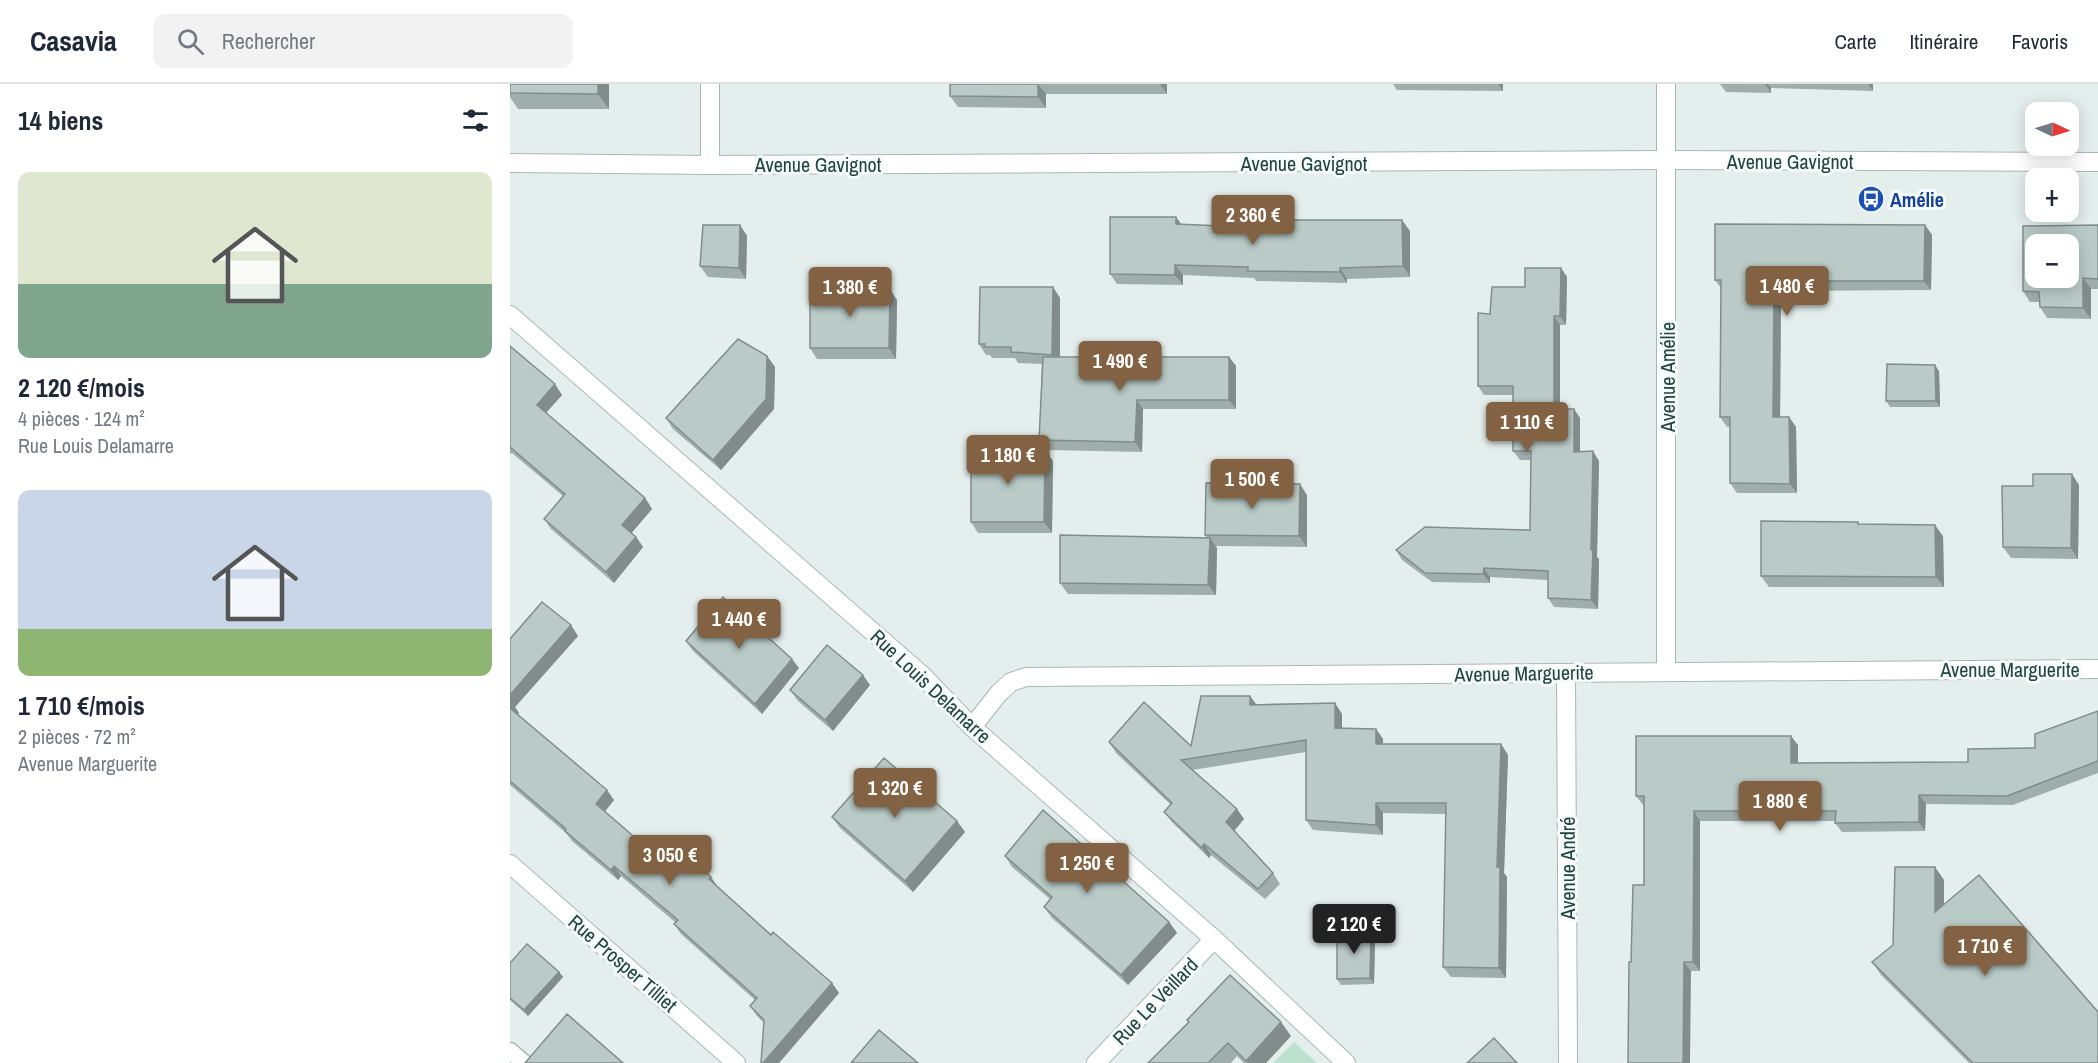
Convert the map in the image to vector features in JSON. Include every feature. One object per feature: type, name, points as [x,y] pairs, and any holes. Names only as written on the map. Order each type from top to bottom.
[{"type":"street","points":[[710,84],[710,165]]},
{"type":"street","name":"Avenue Amélie","points":[[1666,84],[1666,671]]},
{"type":"street","name":"Avenue Gavignot","points":[[510,163],[710,165],[1667,160],[2098,162]]},
{"type":"street","name":"Rue Louis Delamarre","points":[[510,315],[922,675],[972,726],[1214,939],[1346,1063]]},
{"type":"street","name":"Avenue Marguerite","points":[[972,726],[1011,682],[1026,677],[2098,669]]},
{"type":"street","name":"Avenue André","points":[[1566,673],[1568,1063]]},
{"type":"street","name":"Rue Prosper Tilliet","points":[[510,864],[736,1063]]},
{"type":"street","name":"Rue Le Veillard","points":[[1096,1063],[1214,939]]},
{"type":"lane","points":[[510,1051],[524,1063]]},
{"type":"green space","points":[[1294,1042],[1317,1063],[1273,1063]]},
{"type":"building","points":[[510,84],[598,84],[598,94],[510,93]]},
{"type":"building","points":[[950,84],[1038,84],[1038,97],[950,96]]},
{"type":"building","points":[[1110,217],[1176,217],[1176,224],[1268,228],[1269,220],[1402,220],[1403,266],[1340,268],[1340,272],[1248,271],[1248,267],[1175,265],[1175,275],[1110,274]]},
{"type":"building","points":[[1715,224],[1925,225],[1924,281],[1774,281],[1773,417],[1789,417],[1790,484],[1730,483],[1730,417],[1720,417],[1721,280],[1715,280]]},
{"type":"building","points":[[703,225],[740,225],[739,268],[700,266]]},
{"type":"building","points":[[2098,225],[2098,279],[2083,278],[2083,308],[2040,307],[2039,292],[2023,291],[2023,226]]},
{"type":"building","points":[[1525,268],[1561,268],[1560,316],[1554,316],[1554,409],[1574,409],[1574,452],[1593,451],[1591,600],[1548,598],[1548,571],[1484,568],[1483,574],[1425,573],[1396,550],[1425,527],[1530,530],[1531,451],[1513,451],[1513,386],[1478,386],[1478,313],[1490,314],[1492,287],[1525,287]]},
{"type":"building","points":[[980,287],[1053,287],[1052,355],[1011,352],[1011,347],[984,347],[985,344],[979,344]]},
{"type":"building","points":[[810,289],[890,289],[889,348],[810,348]]},
{"type":"building","points":[[738,339],[767,356],[766,399],[713,460],[666,418]]},
{"type":"building","points":[[510,346],[555,384],[537,405],[645,498],[622,525],[636,537],[606,572],[544,519],[565,494],[510,447]]},
{"type":"building","points":[[1043,357],[1229,357],[1229,400],[1137,400],[1135,442],[1039,440]]},
{"type":"building","points":[[1887,364],[1935,365],[1936,401],[1886,401]]},
{"type":"building","points":[[971,450],[1045,450],[1044,522],[971,522]]},
{"type":"building","points":[[2033,474],[2072,474],[2071,548],[2003,547],[2002,486],[2033,486]]},
{"type":"building","points":[[1206,483],[1300,484],[1299,536],[1205,535]]},
{"type":"building","points":[[1761,521],[1935,525],[1936,577],[1761,576]]},
{"type":"building","points":[[1060,535],[1210,538],[1208,585],[1060,583]]},
{"type":"building","points":[[723,597],[792,659],[755,704],[686,641]]},
{"type":"building","points":[[542,602],[571,625],[510,695],[510,639]]},
{"type":"building","points":[[827,645],[863,675],[825,720],[790,690]]},
{"type":"building","points":[[1201,696],[1250,696],[1250,705],[1335,703],[1335,728],[1376,729],[1376,744],[1501,744],[1497,867],[1500,867],[1499,968],[1443,967],[1446,803],[1376,803],[1376,825],[1306,820],[1306,740],[1181,760],[1237,809],[1226,822],[1273,873],[1258,889],[1204,844],[1202,848],[1164,812],[1172,803],[1109,742],[1144,702],[1191,746]]},
{"type":"building","points":[[510,708],[607,790],[596,804],[659,858],[673,843],[771,935],[773,932],[832,983],[763,1063],[761,1063],[764,1020],[750,1006],[757,998],[674,924],[678,920],[614,866],[611,870],[510,781]]},
{"type":"building","points":[[2098,711],[2098,761],[2007,796],[1919,795],[1919,822],[1835,823],[1836,811],[1694,811],[1693,962],[1684,962],[1683,1063],[1628,1063],[1629,962],[1631,962],[1633,885],[1644,885],[1644,796],[1636,796],[1636,736],[1791,736],[1791,763],[1968,762],[1968,749],[2035,748],[2035,734]]},
{"type":"building","points":[[884,758],[957,821],[905,881],[832,817]]},
{"type":"building","points":[[1043,810],[1169,922],[1121,975],[1044,907],[1052,897],[1005,856]]},
{"type":"building","points":[[1895,867],[1935,867],[1935,912],[1979,875],[2098,1012],[2098,1063],[1973,1063],[1872,962],[1893,945]]},
{"type":"building","points":[[1337,931],[1371,934],[1370,978],[1337,979]]},
{"type":"building","points":[[527,944],[559,972],[524,1010],[510,998],[510,963]]},
{"type":"building","points":[[1230,975],[1281,1022],[1246,1061],[1228,1043],[1208,1063],[1148,1063],[1189,1022],[1187,1020]]},
{"type":"building","points":[[567,1014],[623,1063],[525,1063]]},
{"type":"building","points":[[879,1030],[918,1063],[851,1063]]},
{"type":"building","points":[[1494,1038],[1517,1063],[1467,1063]]},
{"type":"place","name":"Amélie","points":[[1871,199]]}]
